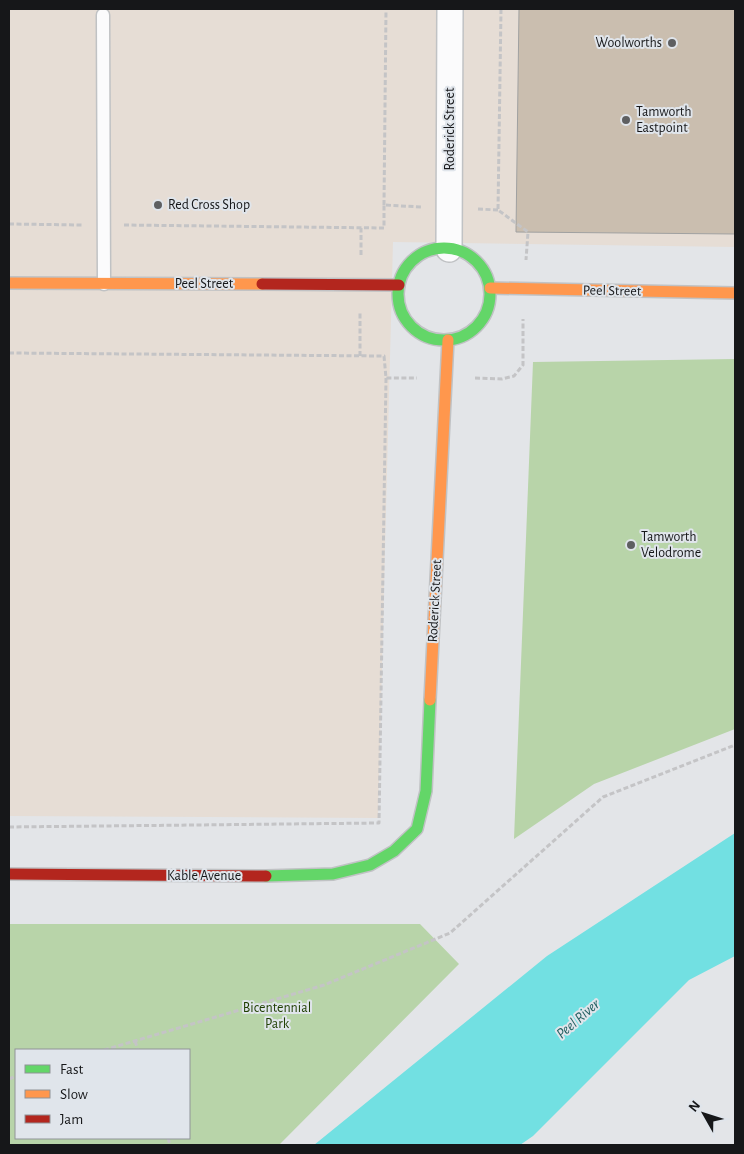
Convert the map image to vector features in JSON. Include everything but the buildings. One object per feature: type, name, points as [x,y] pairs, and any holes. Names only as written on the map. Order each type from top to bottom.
[{"type":"main road","points":[[436,249],[449,249],[464,253],[476,261],[485,274],[490,288],[489,303],[484,317],[474,329],[462,337],[448,340],[433,339],[420,334],[410,325],[402,313],[398,299],[399,285],[404,273],[417,258],[436,249]]},
{"type":"main road","name":"Peel Street","points":[[9,283],[399,285]]},
{"type":"main road","name":"Peel Street","points":[[490,288],[735,293]]},
{"type":"main road","name":"Roderick Street","points":[[394,851],[417,829],[426,791],[448,340]]},
{"type":"main road","name":"Kable Avenue","points":[[9,874],[282,876],[333,874],[370,865],[394,851]]},
{"type":"street","name":"Roderick Street","points":[[449,249],[450,9]]},
{"type":"lane","points":[[103,15],[104,284]]},
{"type":"path","points":[[9,224],[384,228],[386,9]]},
{"type":"path","points":[[384,205],[498,210]]},
{"type":"path","points":[[9,827],[379,823],[386,378]]},
{"type":"path","points":[[107,1049],[324,985],[450,933],[603,797],[735,744]]},
{"type":"path","points":[[135,1041],[138,1049]]},
{"type":"shaded area","points":[[9,9],[735,9],[735,247],[393,242],[378,818],[9,816]]},
{"type":"green space","name":"Tamworth Velodrome","points":[[735,359],[735,729],[594,784],[514,839],[533,362]]},
{"type":"green space","name":"Bicentennial Park","points":[[9,924],[420,924],[459,964],[279,1145],[9,1145]]},
{"type":"water","name":"Peel River","points":[[735,833],[735,956],[689,980],[533,1136],[520,1145],[314,1145],[547,956]]},
{"type":"traffic: fast","points":[[444,248],[461,252],[476,262],[486,277],[490,294],[486,311],[476,326],[461,336],[444,340],[427,336],[412,326],[402,311],[398,294],[402,277],[412,262],[427,252],[444,248]]},
{"type":"traffic: fast","points":[[266,876],[333,874],[370,865],[394,851],[417,829],[426,791],[430,700]]},
{"type":"traffic: slow","points":[[9,283],[262,284]]},
{"type":"traffic: slow","points":[[490,288],[735,293]]},
{"type":"traffic: slow","points":[[430,700],[448,340]]},
{"type":"traffic: jam","points":[[262,284],[399,285]]},
{"type":"traffic: jam","points":[[9,874],[266,876]]},
{"type":"place","name":"Woolworths","points":[[672,43]]},
{"type":"place","name":"Tamworth Eastpoint","points":[[626,120]]},
{"type":"place","name":"Red Cross Shop","points":[[158,205]]},
{"type":"place","name":"Tamworth Velodrome","points":[[631,545]]}]
